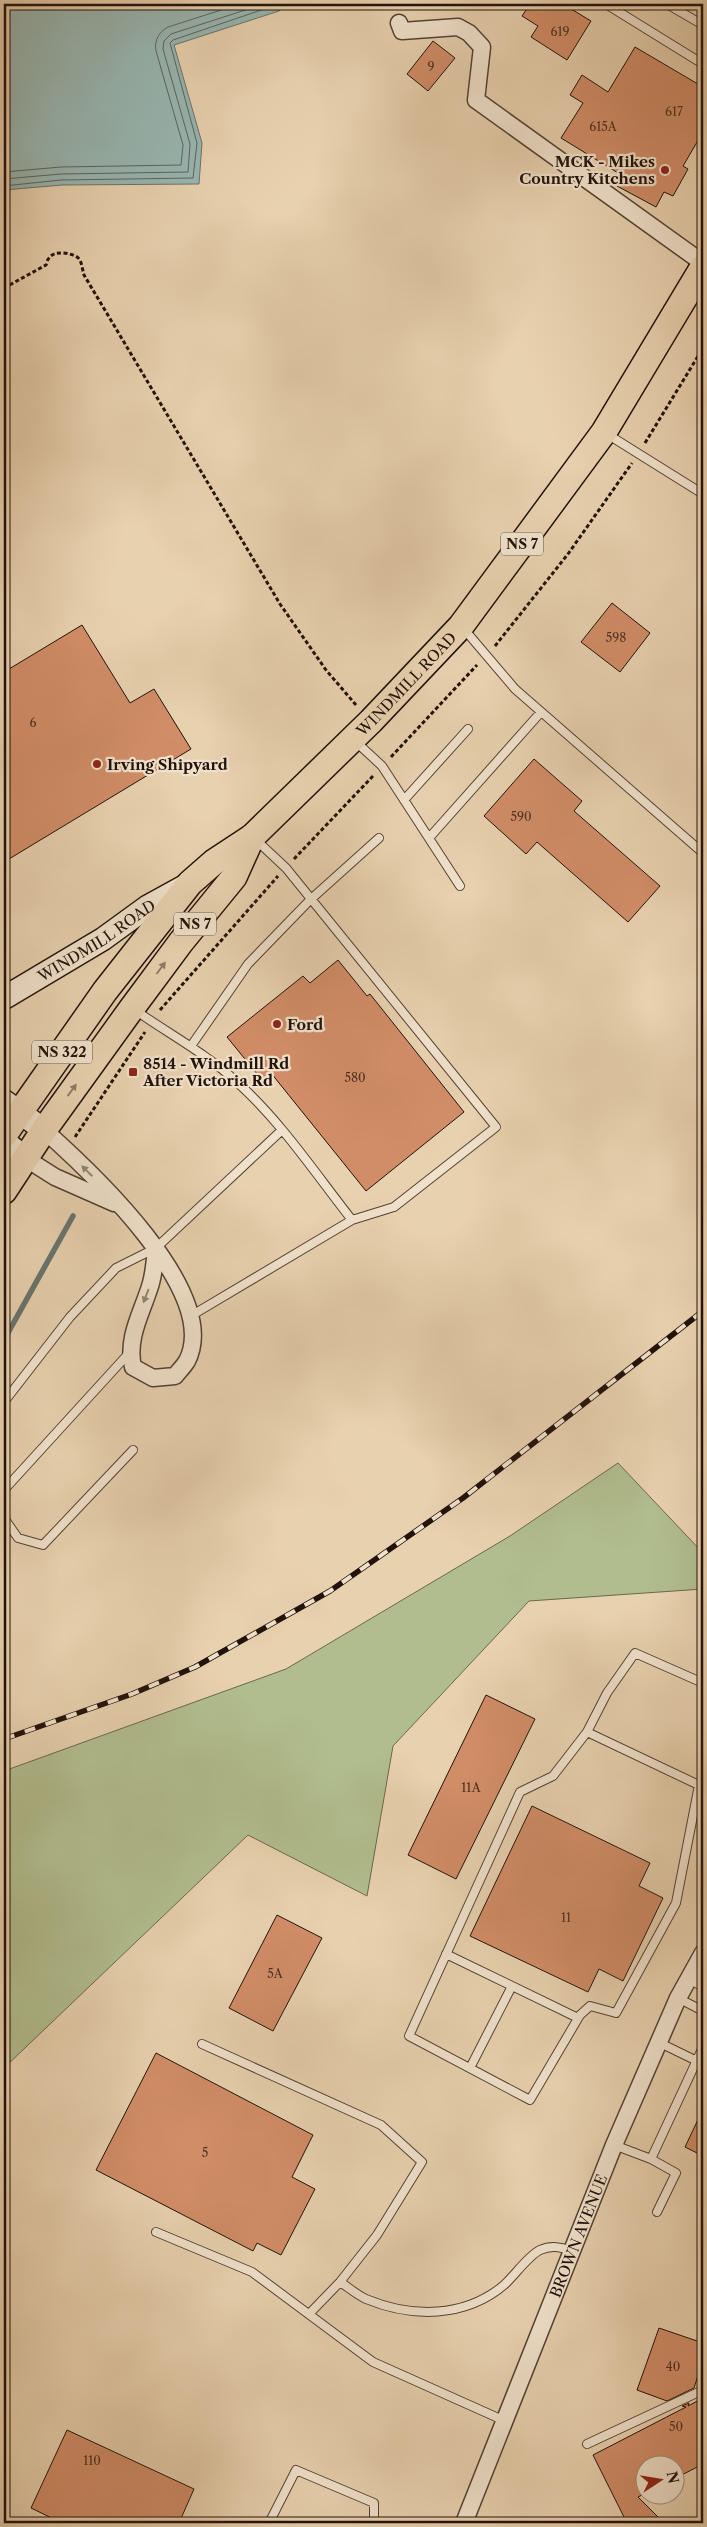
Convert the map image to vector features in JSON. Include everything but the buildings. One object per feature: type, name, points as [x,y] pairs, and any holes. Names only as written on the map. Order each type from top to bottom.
[{"type":"main road","name":"WINDMILL ROAD","points":[[4,998],[102,939],[147,907],[190,883],[214,862],[252,837],[371,722],[461,626],[604,432],[702,271]]},
{"type":"main road","name":"NS 7","points":[[25,1158],[181,942],[234,877],[252,837]]},
{"type":"main road","name":"NS 322","points":[[4,1135],[11,1107],[190,883]]},
{"type":"main road","points":[[11,1107],[44,1130]]},
{"type":"main road","points":[[4,1141],[25,1158],[4,1191]]},
{"type":"street","points":[[399,23],[402,31],[458,27],[470,33],[482,47],[476,100],[702,271]]},
{"type":"street","points":[[44,1130],[121,1206],[156,1248],[176,1279],[188,1307],[192,1341],[187,1361],[175,1376],[153,1378],[133,1366],[130,1352],[139,1313],[151,1283],[156,1248]]},
{"type":"street","points":[[25,1158],[55,1178],[121,1206]]},
{"type":"street","name":"BROWN AVENUE","points":[[464,2523],[614,2145],[678,1998],[703,1953]]},
{"type":"lane","points":[[606,4],[703,64]]},
{"type":"lane","points":[[668,4],[703,25]]},
{"type":"lane","points":[[604,432],[703,494]]},
{"type":"lane","points":[[461,626],[515,689],[703,853]]},
{"type":"lane","points":[[429,838],[541,712]]},
{"type":"lane","points":[[404,800],[468,730]]},
{"type":"lane","points":[[353,739],[382,766],[460,886]]},
{"type":"lane","points":[[190,1317],[352,1220],[394,1207],[496,1127],[310,900],[286,868],[252,837]]},
{"type":"lane","points":[[191,1046],[248,964],[310,900],[379,838]]},
{"type":"lane","points":[[132,1008],[191,1046],[236,1081],[272,1116],[352,1220]]},
{"type":"lane","points":[[4,1402],[70,1318],[116,1268],[156,1248],[282,1130]]},
{"type":"lane","points":[[4,1490],[130,1352]]},
{"type":"lane","points":[[4,1518],[18,1538],[43,1545],[133,1450]]},
{"type":"lane","points":[[587,1732],[701,1786],[676,1903],[616,2013],[590,2006],[578,2018],[530,2100],[409,2036],[520,1792],[553,1776],[587,1732],[607,1693],[635,1653],[703,1683]]},
{"type":"lane","points":[[446,1954],[578,2018]]},
{"type":"lane","points":[[688,1979],[703,1987]]},
{"type":"lane","points":[[470,2068],[512,1986]]},
{"type":"lane","points":[[678,1998],[703,2011]]},
{"type":"lane","points":[[658,2042],[697,2060]]},
{"type":"lane","points":[[202,2044],[381,2125],[422,2162],[377,2235],[340,2282],[310,2314]]},
{"type":"lane","points":[[651,2159],[703,2047]]},
{"type":"lane","points":[[614,2145],[651,2159],[676,2173],[657,2212]]},
{"type":"lane","points":[[156,2232],[252,2272],[374,2362],[505,2421]]},
{"type":"lane","points":[[340,2282],[365,2298],[384,2304],[411,2310],[437,2312],[460,2309],[483,2299],[504,2285],[538,2250],[557,2246],[573,2251]]},
{"type":"lane","points":[[587,2444],[703,2390]]},
{"type":"lane","points":[[269,2523],[296,2470],[374,2503],[374,2523]]},
{"type":"path","points":[[4,288],[46,265],[48,259],[53,254],[64,252],[77,256],[84,275],[280,604],[326,670],[371,722]]},
{"type":"green space","points":[[618,1463],[703,1553],[703,1589],[529,1601],[393,1746],[367,1896],[248,1835],[4,2068],[4,1771],[286,1669],[510,1536]]},
{"type":"water","points":[[4,4],[286,4],[279,11],[174,45],[202,143],[199,184],[62,185],[4,190]]},
{"type":"waterway","points":[[4,1340],[73,1216]]},
{"type":"railway","points":[[4,1739],[132,1694],[195,1667],[330,1591],[463,1498],[703,1311]]},
{"type":"place","name":"MCK - Mikes Country Kitchens","points":[[665,170]]},
{"type":"place","name":"Irving Shipyard","points":[[97,764]]},
{"type":"place","name":"Ford","points":[[277,1024]]},
{"type":"place","name":"8514 - Windmill Rd After Victoria Rd","points":[[133,1072]]}]
